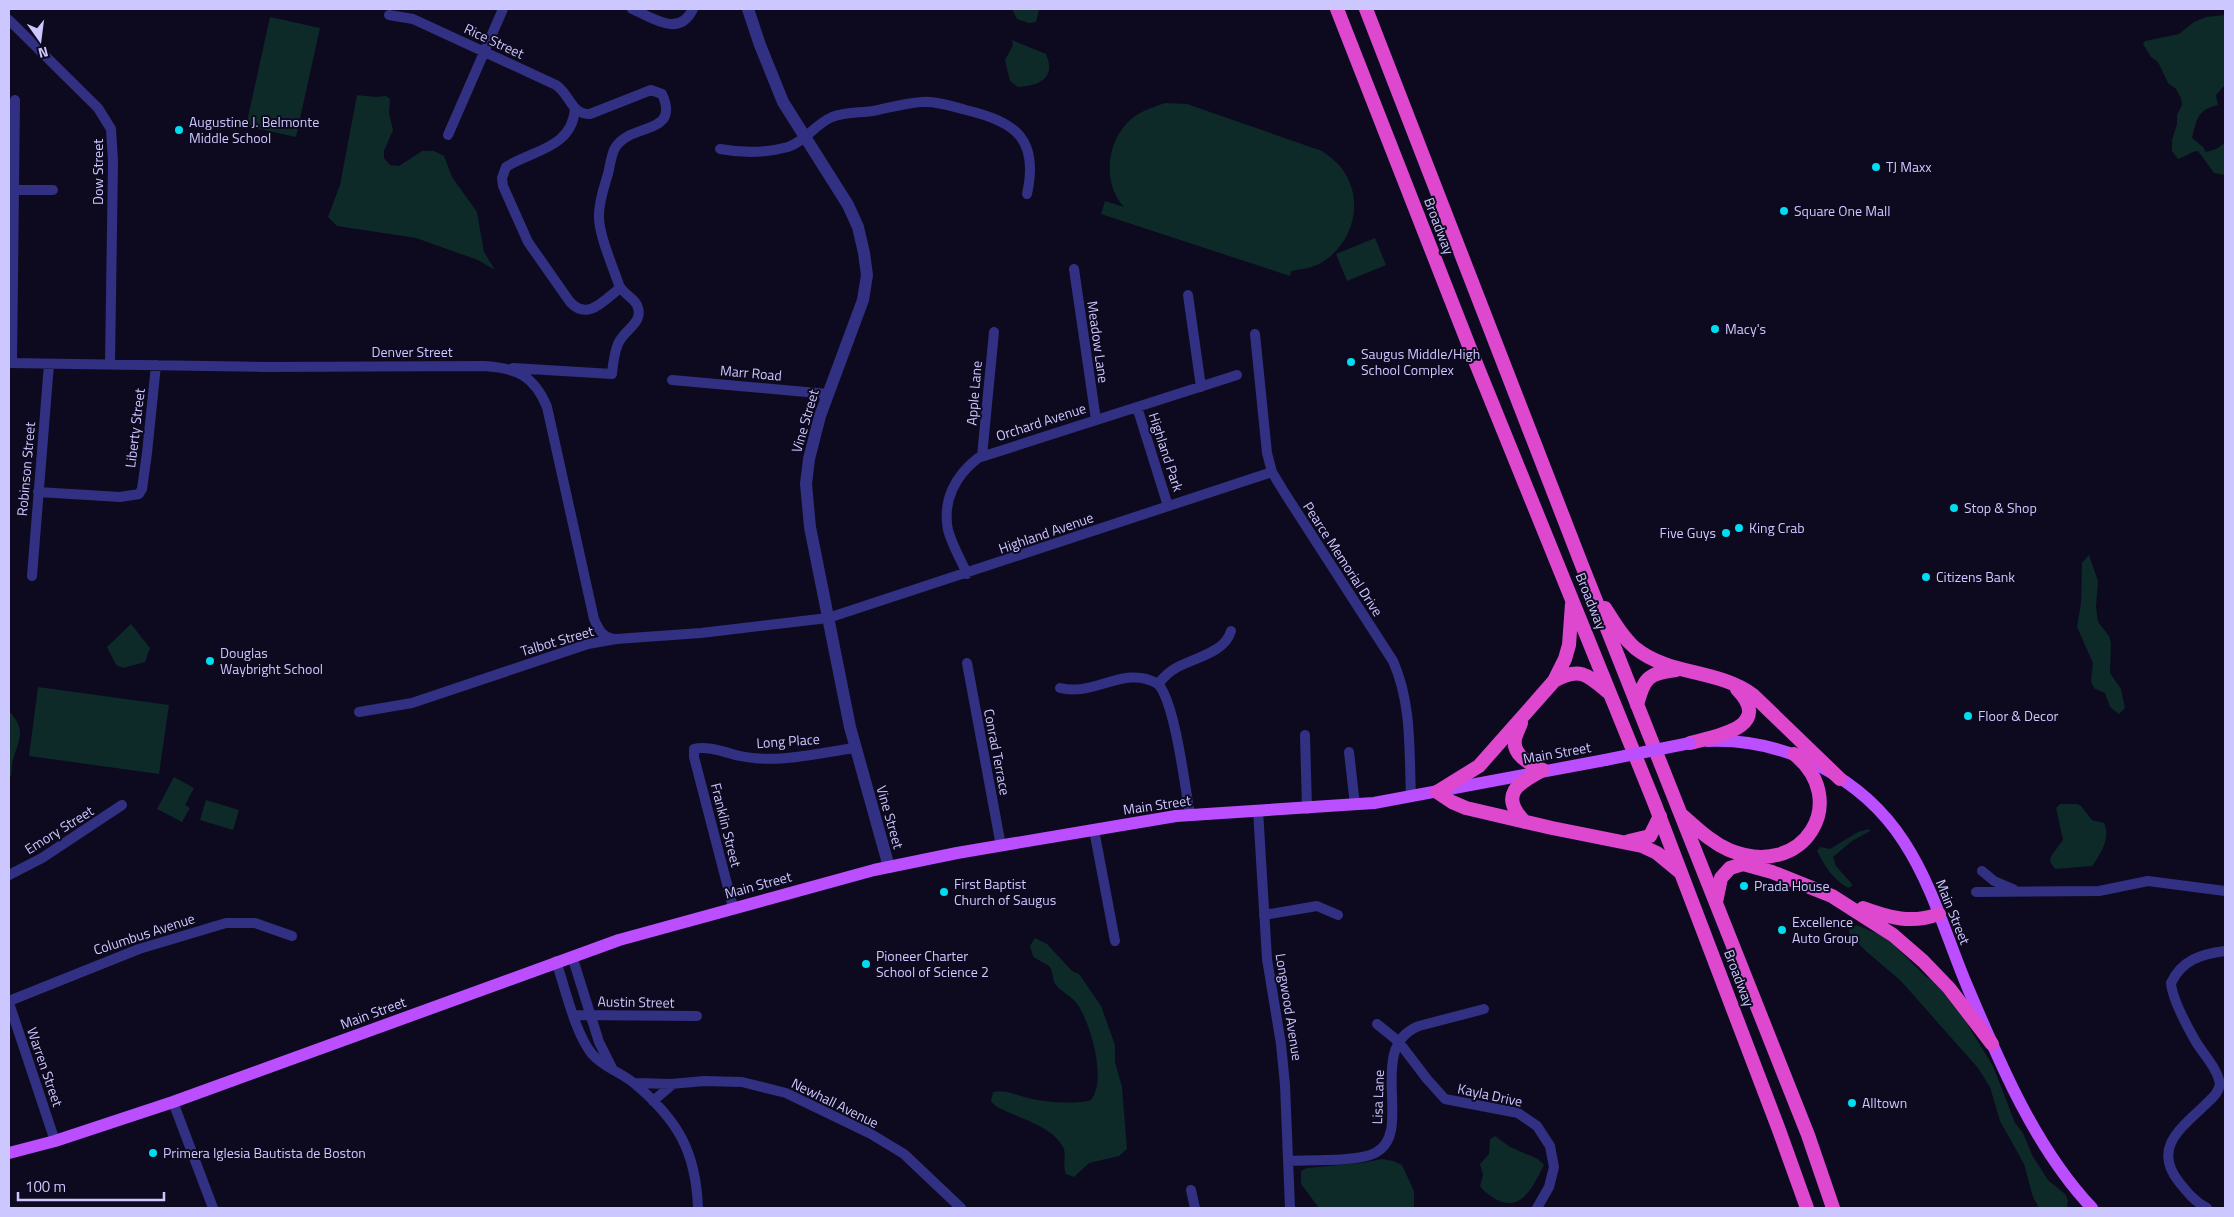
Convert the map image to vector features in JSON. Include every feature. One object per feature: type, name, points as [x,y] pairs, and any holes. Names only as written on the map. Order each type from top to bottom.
[{"type":"highway","name":"Broadway","points":[[1337,9],[1470,352],[1572,597],[1660,816],[1779,1130],[1806,1208]]},
{"type":"highway","name":"Broadway","points":[[1366,9],[1588,582],[1808,1135],[1833,1208]]},
{"type":"highway","points":[[1588,582],[1622,634],[1633,646],[1655,661],[1680,670],[1715,677],[1753,695],[1840,779]]},
{"type":"highway","points":[[1572,597],[1569,645],[1565,659],[1554,681],[1479,766],[1437,792],[1452,802],[1466,808],[1626,842],[1657,853],[1681,873]]},
{"type":"highway","points":[[1637,704],[1642,685],[1648,678],[1658,672],[1680,670]]},
{"type":"highway","points":[[1554,681],[1566,674],[1583,673],[1610,693]]},
{"type":"highway","points":[[1690,743],[1732,732],[1744,723],[1749,711],[1748,704],[1743,695],[1733,685]]},
{"type":"highway","points":[[1522,719],[1515,740],[1517,750],[1522,759],[1543,770]]},
{"type":"highway","points":[[1680,814],[1710,840],[1737,853],[1768,856],[1796,849],[1807,839],[1813,829],[1817,818],[1819,801],[1812,775],[1804,762],[1794,754]]},
{"type":"highway","points":[[1525,822],[1514,808],[1513,791],[1520,782],[1543,770]]},
{"type":"highway","points":[[1626,842],[1650,836],[1660,816]]},
{"type":"highway","points":[[1716,903],[1721,878],[1733,867],[1743,864],[1772,872],[1832,896],[1901,920],[1921,919],[1939,914]]},
{"type":"highway","points":[[1832,896],[1893,934],[1923,960],[1950,988],[1992,1044]]},
{"type":"main road","name":"Main Street","points":[[9,1153],[55,1141],[173,1102],[572,956],[646,931],[889,867],[1001,846],[1190,815],[1355,806],[1690,743],[1741,742],[1777,748],[1794,754],[1840,779],[1869,801],[1904,842],[1921,872],[1992,1044],[2040,1140],[2063,1174],[2092,1208]]},
{"type":"street","points":[[448,135],[503,9]]},
{"type":"street","points":[[632,9],[669,24],[677,25],[684,22],[693,9]]},
{"type":"street","name":"Vine Street","points":[[748,9],[783,102],[848,205],[858,227],[866,265],[866,288],[860,312],[828,394],[813,442],[806,484],[810,527],[855,748],[889,867]]},
{"type":"street","name":"Rice Street","points":[[389,15],[413,19],[556,85],[562,89],[575,109]]},
{"type":"street","name":"Dow Street","points":[[9,20],[92,101],[104,116],[111,129],[113,161],[110,364]]},
{"type":"street","points":[[500,367],[612,374],[619,341],[638,321],[639,315],[635,302],[620,288],[599,221],[600,205],[614,150],[626,138],[662,121],[668,110],[662,94],[651,90],[590,114],[580,113],[575,109]]},
{"type":"street","points":[[10,364],[11,190],[15,100]]},
{"type":"street","points":[[720,149],[740,152],[789,146],[805,139],[815,127],[841,114],[921,102],[940,103],[999,120],[1013,127],[1020,134],[1026,144],[1029,158],[1030,172],[1027,194]]},
{"type":"street","points":[[575,109],[573,123],[557,143],[506,167],[502,178],[503,186],[528,242],[578,310],[587,311],[620,288]]},
{"type":"street","points":[[11,190],[53,190]]},
{"type":"street","name":"Meadow Lane","points":[[1074,269],[1096,420]]},
{"type":"street","points":[[1188,295],[1201,387]]},
{"type":"street","name":"Apple Lane","points":[[982,456],[994,332]]},
{"type":"street","name":"Pearce Memorial Drive","points":[[1255,334],[1267,454],[1272,472],[1393,661],[1401,680],[1408,720],[1411,796]]},
{"type":"street","name":"Denver Street","points":[[10,364],[500,367],[526,376],[543,399],[553,433],[594,619],[601,634],[616,640]]},
{"type":"street","name":"Robinson Street","points":[[32,576],[49,364]]},
{"type":"street","name":"Liberty Street","points":[[38,492],[120,497],[139,494],[142,489],[147,453],[156,364]]},
{"type":"street","name":"Orchard Avenue","points":[[967,574],[948,531],[948,506],[954,483],[970,464],[982,456],[1237,376]]},
{"type":"street","name":"Marr Road","points":[[672,380],[828,394]]},
{"type":"street","name":"Highland Park","points":[[1137,407],[1168,506]]},
{"type":"street","name":"Highland Avenue","points":[[828,618],[967,574],[1272,472]]},
{"type":"street","name":"Talbot Street","points":[[359,712],[412,703],[578,646],[616,640],[700,633],[828,618]]},
{"type":"street","points":[[1158,684],[1175,668],[1221,645],[1230,636],[1231,632]]},
{"type":"street","name":"Conrad Terrace","points":[[966,663],[1001,846]]},
{"type":"street","points":[[1060,688],[1078,691],[1113,680],[1131,677],[1148,679],[1158,684],[1165,693],[1171,711],[1190,815]]},
{"type":"street","points":[[1305,735],[1307,809]]},
{"type":"street","name":"Long Place","points":[[694,749],[756,758],[797,756],[855,748]]},
{"type":"street","name":"Franklin Street","points":[[694,749],[694,757],[733,907]]},
{"type":"street","points":[[1349,752],[1355,806]]},
{"type":"street","name":"Emory Street","points":[[9,875],[48,854],[122,805]]},
{"type":"street","name":"Longwood Avenue","points":[[1258,810],[1267,963],[1283,1057],[1290,1208]]},
{"type":"street","points":[[1094,830],[1115,941]]},
{"type":"street","points":[[1982,871],[1994,881],[2016,891]]},
{"type":"street","points":[[1976,892],[2099,891],[2148,881],[2225,891]]},
{"type":"street","points":[[1264,915],[1314,906],[1322,907],[1338,915]]},
{"type":"street","name":"Columbus Avenue","points":[[9,1002],[139,949],[226,923],[255,924],[292,936]]},
{"type":"street","points":[[2207,1208],[2199,1204],[2186,1192],[2175,1178],[2170,1169],[2167,1156],[2168,1148],[2178,1131],[2217,1093],[2220,1083],[2216,1071],[2195,1040],[2174,994],[2171,983],[2179,969],[2190,960],[2207,954],[2225,951]]},
{"type":"street","points":[[572,956],[599,1042],[613,1070]]},
{"type":"street","points":[[556,962],[574,1015],[588,1048],[600,1061],[634,1083],[653,1101],[675,1127],[688,1148],[694,1168],[698,1208]]},
{"type":"street","name":"Warren Street","points":[[9,1002],[55,1141]]},
{"type":"street","points":[[1398,1041],[1409,1030],[1419,1026],[1484,1009]]},
{"type":"street","name":"Austin Street","points":[[574,1015],[696,1016]]},
{"type":"street","name":"Kayla Drive","points":[[1377,1024],[1398,1041],[1427,1080],[1445,1099],[1518,1113],[1532,1121],[1541,1130],[1552,1150],[1554,1171],[1549,1187],[1537,1208]]},
{"type":"street","name":"Lisa Lane","points":[[1288,1161],[1358,1158],[1375,1153],[1382,1148],[1391,1130],[1392,1074],[1398,1041]]},
{"type":"street","name":"Newhall Avenue","points":[[634,1083],[742,1082],[786,1094],[870,1134],[904,1154],[961,1208]]},
{"type":"street","points":[[653,1101],[673,1084]]},
{"type":"street","points":[[173,1102],[213,1208]]},
{"type":"street","points":[[1191,1190],[1195,1208]]},
{"type":"green space","points":[[1012,9],[1039,9],[1036,22],[1029,23],[1017,19]]},
{"type":"green space","points":[[2225,15],[2225,85],[2216,95],[2218,105],[2211,107],[2199,116],[2192,138],[2206,152],[2216,149],[2225,143],[2225,175],[2214,173],[2198,151],[2178,159],[2172,151],[2172,140],[2177,124],[2177,115],[2182,105],[2181,98],[2176,89],[2168,83],[2158,62],[2151,57],[2143,44],[2145,41],[2179,34],[2194,22],[2206,17]]},
{"type":"green space","points":[[270,17],[320,28],[296,137],[246,126]]},
{"type":"green space","points":[[1012,40],[1046,54],[1049,70],[1044,80],[1032,85],[1018,87],[1010,81],[1005,60],[1013,45]]},
{"type":"green space","points":[[357,95],[386,96],[390,99],[389,113],[393,130],[384,151],[384,158],[390,165],[399,166],[422,151],[434,151],[444,156],[452,177],[477,212],[484,252],[495,270],[478,260],[416,238],[337,226],[328,217],[340,185]]},
{"type":"green space","points":[[1165,103],[1187,104],[1322,151],[1333,159],[1346,175],[1354,199],[1352,224],[1340,246],[1321,263],[1291,271],[1290,276],[1101,214],[1105,201],[1124,207],[1117,198],[1110,176],[1111,153],[1120,132],[1135,116]]},
{"type":"green space","points":[[1375,238],[1386,265],[1347,281],[1336,254]]},
{"type":"green space","points":[[2089,555],[2098,581],[2096,607],[2098,622],[2109,636],[2111,643],[2110,673],[2121,689],[2125,708],[2119,714],[2110,707],[2105,693],[2095,689],[2092,684],[2093,663],[2077,627],[2081,603],[2082,563]]},
{"type":"green space","points":[[131,624],[150,648],[145,662],[123,668],[116,665],[107,647]]},
{"type":"green space","points":[[38,687],[169,705],[159,774],[29,756]]},
{"type":"green space","points":[[9,711],[20,729],[19,740],[12,762],[11,776],[9,776]]},
{"type":"green space","points":[[174,777],[194,788],[185,805],[190,808],[182,822],[157,809]]},
{"type":"green space","points":[[206,800],[239,810],[233,830],[200,820]]},
{"type":"green space","points":[[2060,804],[2077,804],[2081,806],[2092,820],[2104,823],[2106,840],[2102,851],[2092,866],[2055,869],[2050,862],[2051,856],[2063,840],[2056,808]]},
{"type":"green space","points":[[1869,829],[1870,831],[1852,841],[1833,857],[1836,866],[1852,884],[1848,888],[1830,872],[1817,851],[1820,847],[1830,849],[1858,832]]},
{"type":"green space","points":[[1856,925],[1881,935],[1894,945],[1925,976],[1935,981],[1958,1009],[1993,1066],[2015,1123],[2023,1133],[2032,1155],[2048,1180],[2065,1194],[2068,1200],[2067,1208],[2039,1208],[2033,1197],[2024,1164],[2000,1121],[1990,1087],[1978,1068],[1901,981],[1857,942],[1850,942],[1849,930]]},
{"type":"green space","points":[[1035,938],[1047,944],[1072,971],[1079,974],[1101,1006],[1115,1045],[1115,1062],[1122,1087],[1127,1149],[1119,1156],[1089,1163],[1074,1177],[1066,1174],[1064,1150],[1056,1138],[1036,1124],[1003,1110],[991,1101],[993,1092],[1002,1091],[1042,1101],[1085,1102],[1091,1100],[1096,1091],[1098,1080],[1097,1066],[1088,1025],[1076,1002],[1055,984],[1049,966],[1033,956],[1030,946]]},
{"type":"green space","points":[[1495,1136],[1510,1147],[1538,1159],[1544,1165],[1525,1196],[1518,1201],[1511,1203],[1502,1202],[1492,1197],[1480,1186],[1483,1175],[1480,1164],[1489,1154],[1490,1139]]},
{"type":"green space","points":[[1382,1159],[1402,1165],[1414,1191],[1414,1208],[1319,1208],[1301,1184],[1301,1171],[1307,1168]]},
{"type":"place","name":"Augustine J. Belmonte Middle School","points":[[179,130]]},
{"type":"place","name":"TJ Maxx","points":[[1876,167]]},
{"type":"place","name":"Square One Mall","points":[[1784,211]]},
{"type":"place","name":"Macy's","points":[[1715,329]]},
{"type":"place","name":"Saugus Middle/High School Complex","points":[[1351,362]]},
{"type":"place","name":"Stop & Shop","points":[[1954,508]]},
{"type":"place","name":"King Crab","points":[[1739,528]]},
{"type":"place","name":"Five Guys","points":[[1726,533]]},
{"type":"place","name":"Citizens Bank","points":[[1926,577]]},
{"type":"place","name":"Douglas Waybright School","points":[[210,661]]},
{"type":"place","name":"Floor & Decor","points":[[1968,716]]},
{"type":"place","name":"Prada House","points":[[1744,886]]},
{"type":"place","name":"First Baptist Church of Saugus","points":[[944,892]]},
{"type":"place","name":"Excellence Auto Group","points":[[1782,930]]},
{"type":"place","name":"Pioneer Charter School of Science 2","points":[[866,964]]},
{"type":"place","name":"Alltown","points":[[1852,1103]]},
{"type":"place","name":"Primera Iglesia Bautista de Boston","points":[[153,1153]]}]
